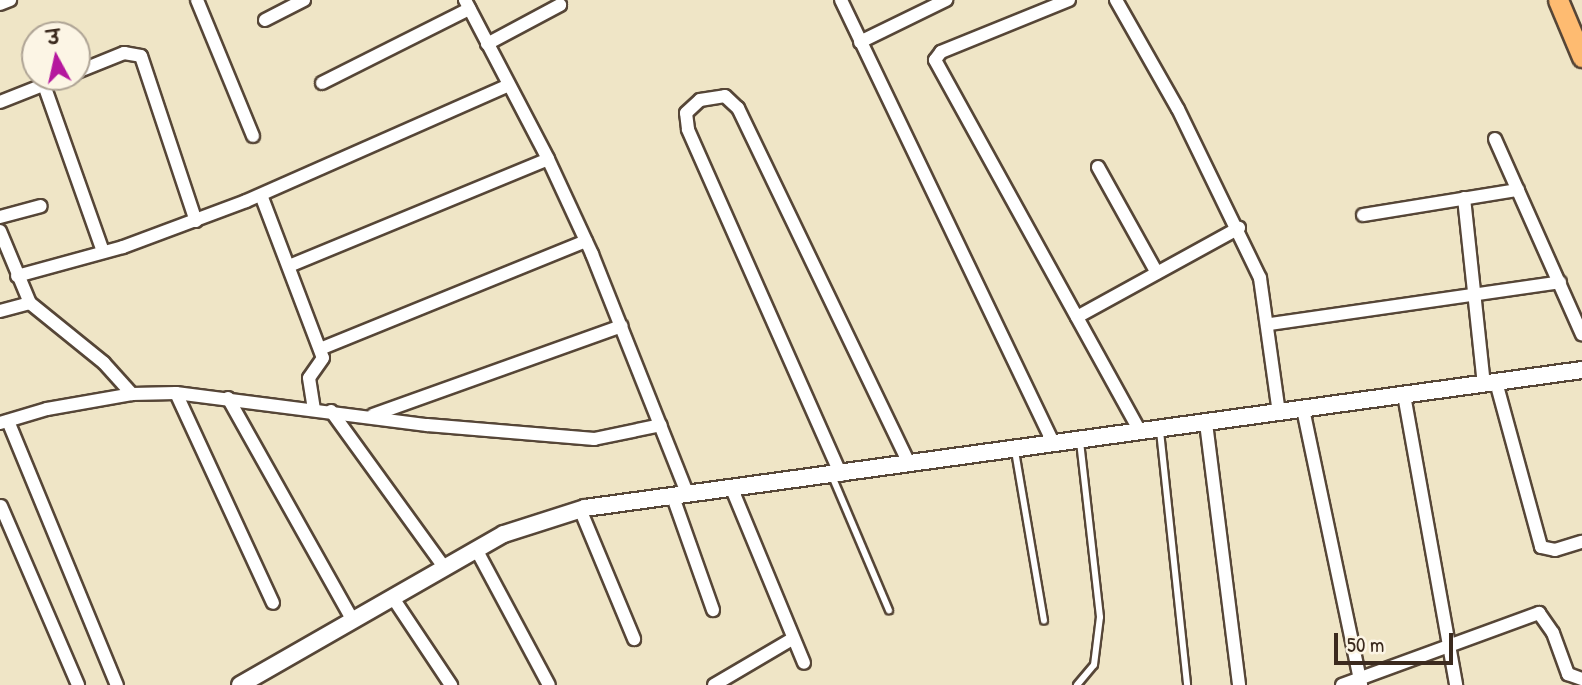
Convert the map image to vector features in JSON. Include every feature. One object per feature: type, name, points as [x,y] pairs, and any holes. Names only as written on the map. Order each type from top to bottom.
[{"type":"main road","points":[[1558,0],[1582,57]]},
{"type":"street","points":[[197,0],[253,136]]},
{"type":"street","points":[[265,20],[304,0]]},
{"type":"street","points":[[841,0],[1054,444]]},
{"type":"street","points":[[859,41],[946,0]]},
{"type":"street","points":[[1069,0],[941,52],[935,60],[1140,432]]},
{"type":"street","points":[[1116,0],[1178,109],[1239,228],[1260,278],[1270,324],[1279,413]]},
{"type":"street","points":[[322,83],[467,5],[548,159],[622,326],[662,425],[713,610]]},
{"type":"street","points":[[488,44],[560,5]]},
{"type":"street","points":[[91,66],[124,53],[141,55],[197,220]]},
{"type":"street","points":[[17,276],[103,252],[197,220],[261,195],[509,85]]},
{"type":"street","points":[[0,102],[28,91]]},
{"type":"street","points":[[46,91],[103,252]]},
{"type":"street","points":[[837,475],[688,129],[686,113],[700,100],[725,96],[738,108],[911,465]]},
{"type":"street","points":[[1494,139],[1582,334]]},
{"type":"street","points":[[289,266],[548,159]]},
{"type":"street","points":[[1098,167],[1157,273]]},
{"type":"street","points":[[1363,215],[1517,190]]},
{"type":"street","points":[[261,195],[320,349],[321,366],[309,378],[314,408]]},
{"type":"street","points":[[1464,198],[1475,295],[1490,383],[1541,547],[1555,550],[1582,542]]},
{"type":"street","points":[[0,217],[41,206]]},
{"type":"street","points":[[1077,317],[1239,228]]},
{"type":"street","points":[[0,231],[30,303],[104,363],[132,394]]},
{"type":"street","points":[[320,349],[586,241]]},
{"type":"street","points":[[1270,324],[1560,282]]},
{"type":"street","points":[[0,311],[30,303]]},
{"type":"street","points":[[370,416],[622,326]]},
{"type":"street","points":[[240,685],[477,549],[543,519],[580,509],[1582,370]]},
{"type":"street","points":[[117,685],[4,422],[47,409],[132,394],[176,393],[594,439],[662,425]]},
{"type":"street","points":[[176,393],[273,603]]},
{"type":"street","points":[[1404,395],[1456,685]]},
{"type":"street","points":[[228,398],[353,621]]},
{"type":"street","points":[[1303,409],[1361,683]]},
{"type":"street","points":[[331,411],[444,567]]},
{"type":"street","points":[[1206,423],[1239,685]]},
{"type":"street","points":[[732,489],[804,663]]},
{"type":"street","points":[[1,506],[78,685]]},
{"type":"street","points":[[580,509],[634,639]]},
{"type":"street","points":[[477,549],[549,685]]},
{"type":"street","points":[[393,598],[451,685]]},
{"type":"street","points":[[1342,685],[1361,683],[1539,613],[1553,633],[1568,674],[1582,679]]},
{"type":"street","points":[[714,685],[792,639]]},
{"type":"lane","points":[[1160,429],[1187,685]]},
{"type":"lane","points":[[1077,685],[1094,665],[1100,617],[1079,440]]},
{"type":"lane","points":[[1015,449],[1044,621]]},
{"type":"lane","points":[[837,475],[889,610]]}]
